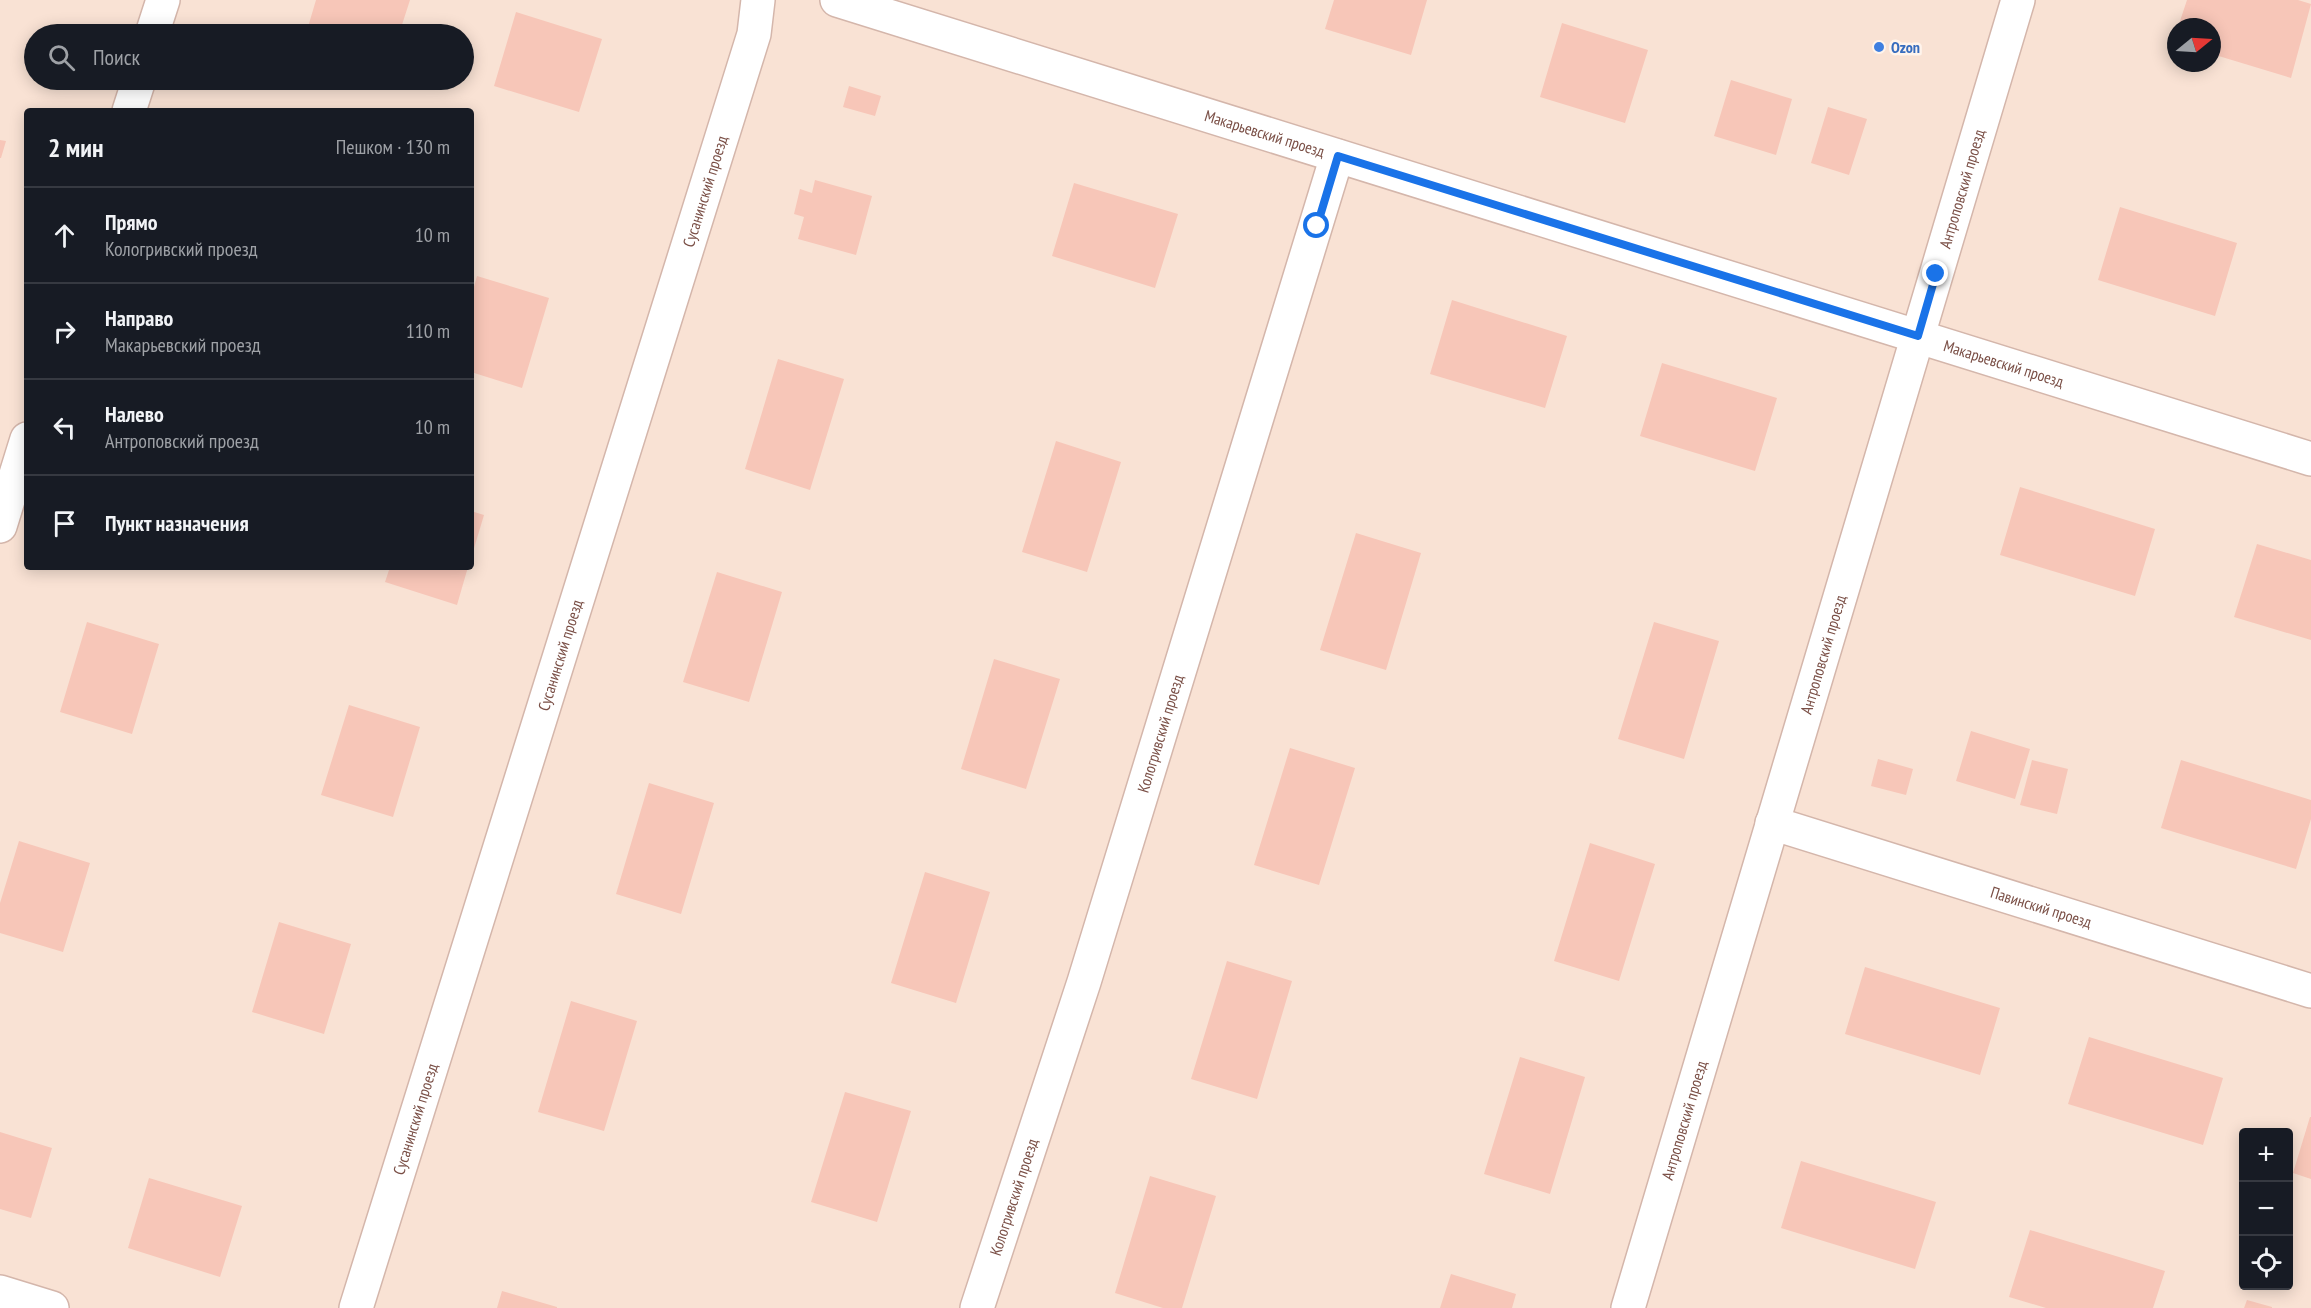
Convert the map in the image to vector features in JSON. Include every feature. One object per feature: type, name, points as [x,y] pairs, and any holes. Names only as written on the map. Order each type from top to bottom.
[{"type":"street","points":[[156,24],[163,0]]},
{"type":"street","name":"Сусанинский проезд","points":[[356,1308],[754,34],[759,0]]},
{"type":"street","name":"Макарьевский проезд","points":[[837,0],[2311,459]]},
{"type":"street","name":"Антроповский проезд","points":[[1631,1307],[1772,823],[2018,0]]},
{"type":"street","points":[[130,108],[135,90]]},
{"type":"street","name":"Кологривский проезд","points":[[977,1308],[1088,971],[1338,156]]},
{"type":"street","points":[[0,525],[24,449]]},
{"type":"street","name":"Павинский проезд","points":[[1772,823],[2311,991]]},
{"type":"street","points":[[0,1292],[52,1308]]},
{"type":"shaded area","points":[[0,0],[2311,0],[2311,1308],[0,1308]]},
{"type":"building","points":[[316,0],[410,0],[402,24],[309,24]]},
{"type":"building","points":[[1334,0],[1427,0],[1411,55],[1325,29]]},
{"type":"building","points":[[2187,0],[2298,0],[2311,4],[2291,78],[2221,57],[2221,18],[2181,18]]},
{"type":"building","points":[[516,12],[602,39],[579,112],[494,86]]},
{"type":"building","points":[[1562,23],[1648,50],[1625,123],[1540,97]]},
{"type":"building","points":[[1731,80],[1792,99],[1776,155],[1714,136]]},
{"type":"building","points":[[849,86],[881,96],[875,116],[843,107]]},
{"type":"building","points":[[1828,107],[1867,119],[1849,175],[1811,163]]},
{"type":"building","points":[[0,140],[6,141],[1,158],[0,158]]},
{"type":"building","points":[[815,180],[872,196],[856,255],[798,239],[804,217],[794,214],[800,189],[812,193]]},
{"type":"building","points":[[1074,183],[1178,214],[1155,288],[1052,256]]},
{"type":"building","points":[[2120,207],[2237,243],[2215,316],[2098,280]]},
{"type":"building","points":[[477,276],[549,298],[522,388],[474,373],[474,286]]},
{"type":"building","points":[[1452,300],[1567,336],[1545,408],[1430,374]]},
{"type":"building","points":[[778,359],[844,379],[810,490],[745,469]]},
{"type":"building","points":[[1662,363],[1777,398],[1755,471],[1640,436]]},
{"type":"building","points":[[1056,441],[1121,462],[1087,572],[1022,552]]},
{"type":"building","points":[[2020,487],[2155,529],[2135,596],[2000,555]]},
{"type":"building","points":[[474,512],[484,515],[474,548]]},
{"type":"building","points":[[1356,533],[1421,553],[1386,670],[1320,650]]},
{"type":"building","points":[[2257,544],[2311,560],[2311,640],[2234,617]]},
{"type":"building","points":[[389,570],[467,570],[457,605],[385,582]]},
{"type":"building","points":[[717,572],[782,592],[749,702],[683,682]]},
{"type":"building","points":[[87,622],[159,644],[132,734],[60,712]]},
{"type":"building","points":[[1654,622],[1719,641],[1684,759],[1618,739]]},
{"type":"building","points":[[994,659],[1060,679],[1026,789],[961,769]]},
{"type":"building","points":[[349,705],[420,727],[393,817],[321,795]]},
{"type":"building","points":[[1971,731],[2030,749],[2015,799],[1956,781]]},
{"type":"building","points":[[1290,748],[1355,768],[1319,885],[1254,865]]},
{"type":"building","points":[[1878,759],[1913,769],[1906,795],[1871,786]]},
{"type":"building","points":[[2032,760],[2068,769],[2057,814],[2020,805]]},
{"type":"building","points":[[2181,760],[2311,800],[2311,819],[2296,869],[2161,828]]},
{"type":"building","points":[[649,783],[714,803],[681,914],[616,894]]},
{"type":"building","points":[[19,841],[90,863],[63,952],[0,933],[0,903]]},
{"type":"building","points":[[1590,843],[1655,864],[1619,981],[1554,961]]},
{"type":"building","points":[[925,872],[990,892],[956,1003],[891,983]]},
{"type":"building","points":[[279,922],[351,944],[324,1034],[252,1012]]},
{"type":"building","points":[[1227,961],[1292,981],[1257,1099],[1191,1079]]},
{"type":"building","points":[[1865,967],[2000,1008],[1980,1075],[1845,1034]]},
{"type":"building","points":[[571,1001],[637,1021],[604,1131],[538,1112]]},
{"type":"building","points":[[2089,1037],[2223,1078],[2203,1145],[2068,1104]]},
{"type":"building","points":[[1520,1057],[1585,1077],[1550,1194],[1484,1174]]},
{"type":"building","points":[[845,1092],[911,1111],[877,1222],[811,1202]]},
{"type":"building","points":[[2310,1117],[2311,1117],[2311,1179],[2293,1173]]},
{"type":"building","points":[[0,1132],[52,1148],[31,1218],[0,1209]]},
{"type":"building","points":[[1801,1161],[1936,1202],[1915,1269],[1781,1228]]},
{"type":"building","points":[[1150,1176],[1216,1196],[1182,1308],[1163,1308],[1115,1293]]},
{"type":"building","points":[[149,1178],[242,1206],[220,1277],[128,1248]]},
{"type":"building","points":[[2030,1230],[2165,1271],[2153,1308],[2046,1308],[2009,1297]]},
{"type":"building","points":[[1451,1274],[1516,1294],[1512,1308],[1440,1308]]},
{"type":"building","points":[[502,1291],[557,1307],[557,1308],[497,1308]]},
{"type":"building","points":[[2247,1300],[2272,1307],[2272,1308],[2244,1308]]},
{"type":"place","name":"Ozon","points":[[1879,47]]},
{"type":"route","points":[[1317,226],[1338,156],[1918,336],[1936,274]]}]
